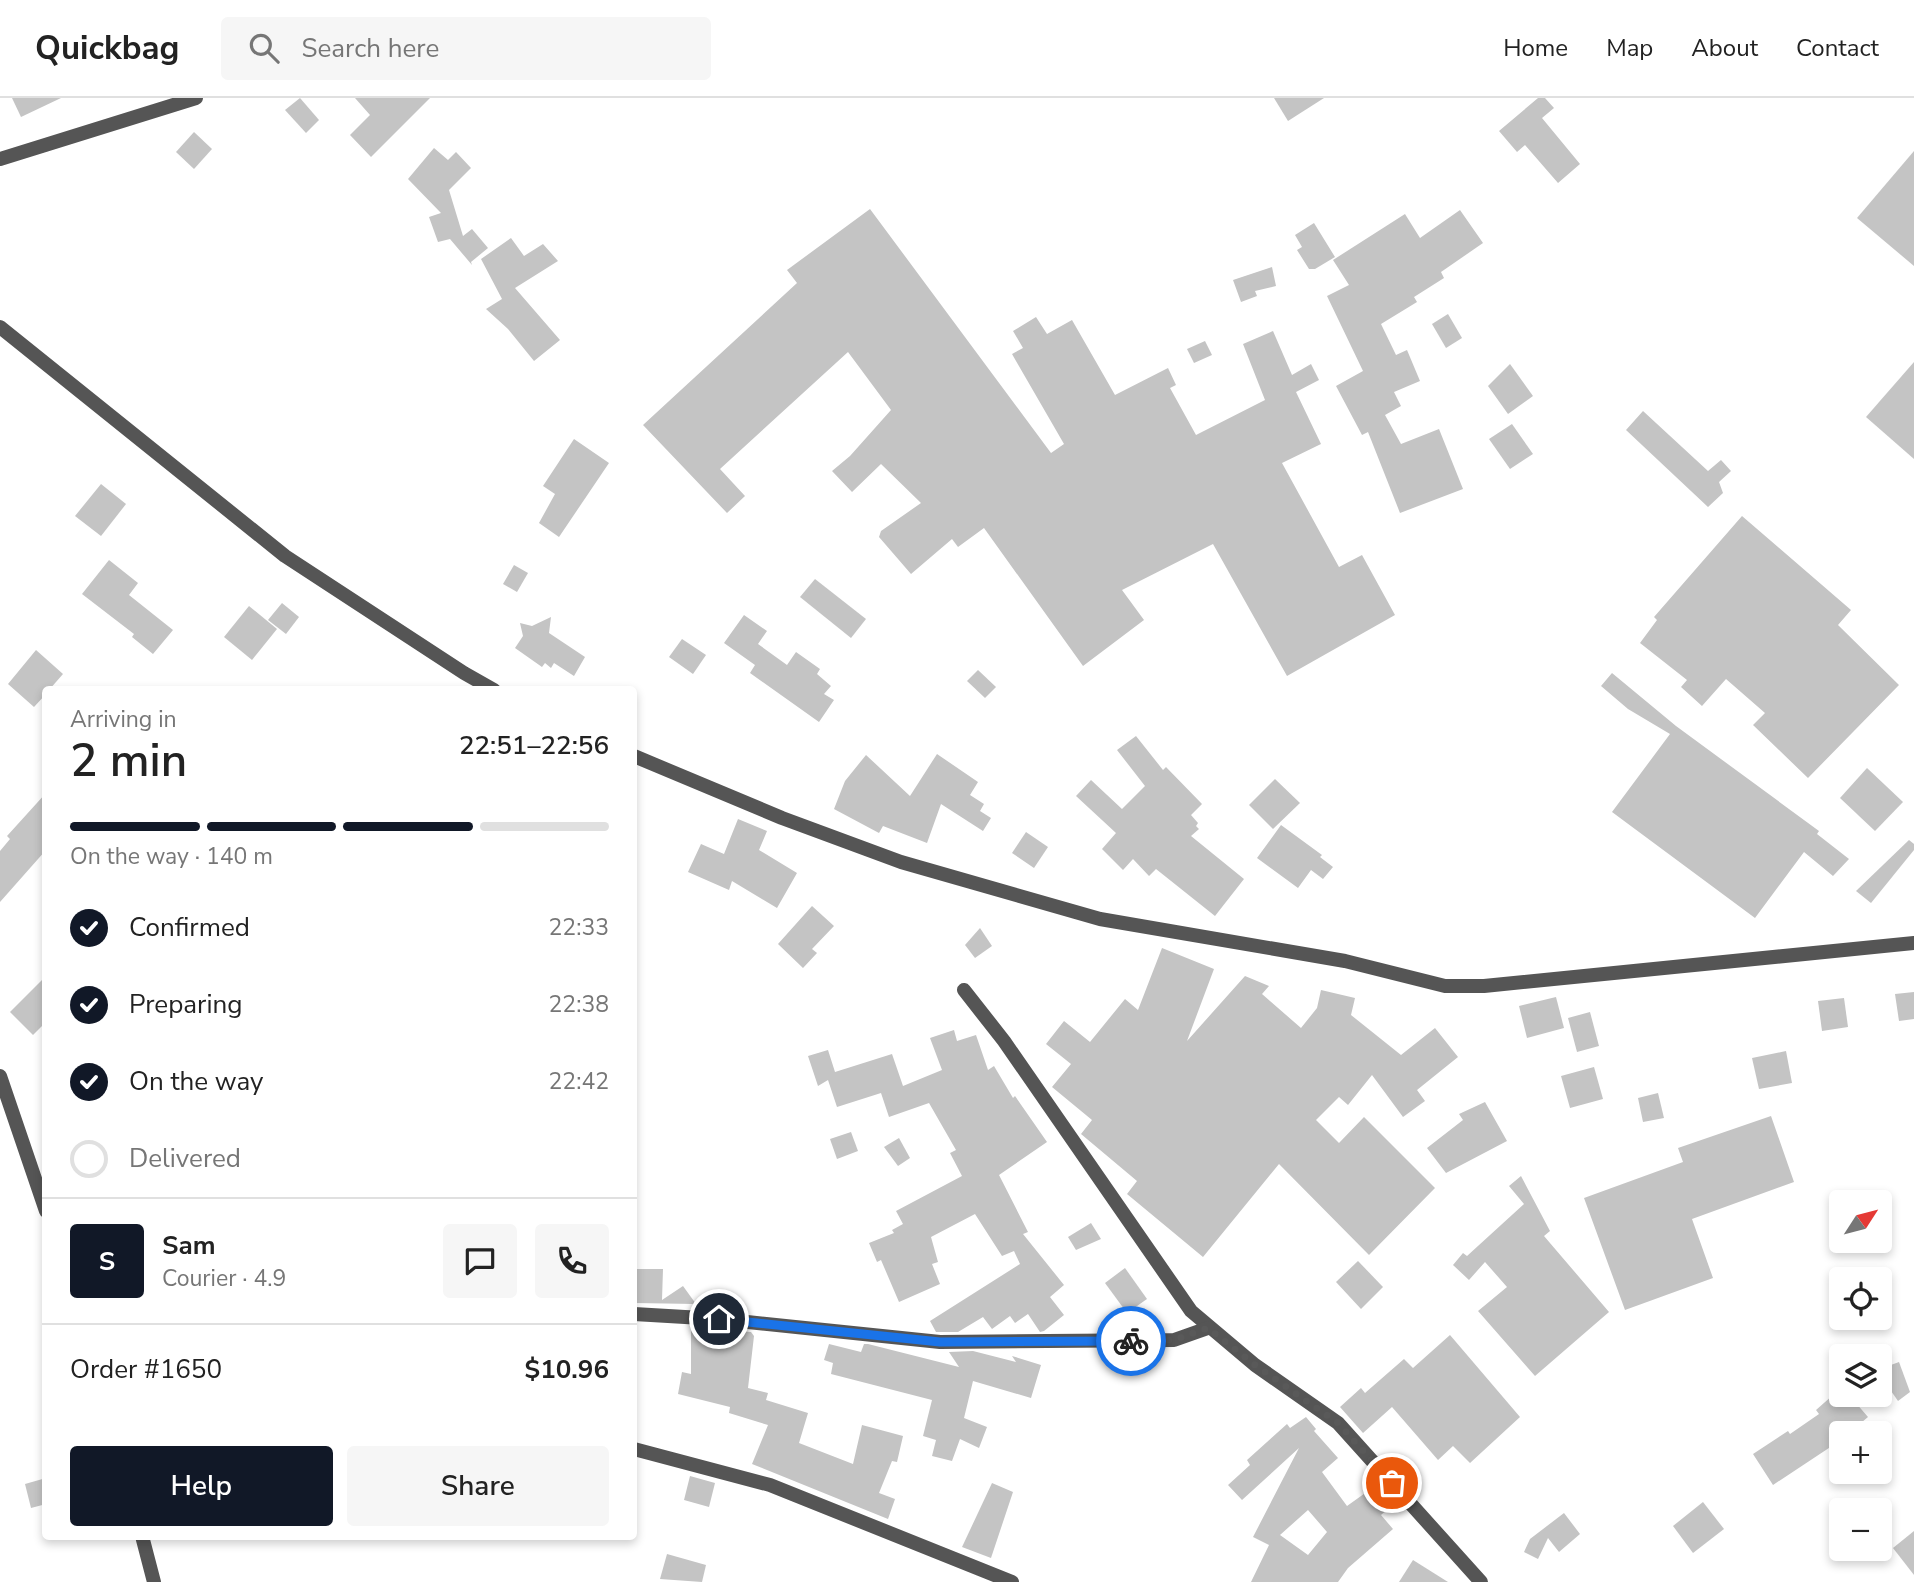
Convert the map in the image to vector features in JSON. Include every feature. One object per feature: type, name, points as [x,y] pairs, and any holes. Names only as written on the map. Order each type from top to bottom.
[{"type":"street","points":[[0,159],[196,98]]},
{"type":"street","points":[[0,327],[285,556],[452,666],[487,686]]},
{"type":"street","points":[[637,756],[782,818],[901,862],[1006,893],[1100,919],[1345,961],[1445,986],[1484,986],[1914,943]]},
{"type":"street","points":[[964,990],[1004,1041],[1191,1311],[1255,1365],[1338,1423],[1481,1582]]},
{"type":"street","points":[[0,1076],[42,1199]]},
{"type":"street","points":[[637,1314],[719,1319],[940,1342],[1174,1340],[1208,1328]]},
{"type":"street","points":[[637,1450],[770,1485],[1012,1582]]},
{"type":"street","points":[[143,1540],[155,1582]]},
{"type":"building","points":[[12,98],[61,98],[21,117]]},
{"type":"building","points":[[300,98],[319,120],[306,133],[285,110]]},
{"type":"building","points":[[355,98],[430,98],[371,157],[350,135],[370,115]]},
{"type":"building","points":[[1274,98],[1324,98],[1288,121]]},
{"type":"building","points":[[1538,98],[1545,98],[1554,108],[1542,118],[1580,164],[1558,183],[1525,145],[1517,152],[1499,131]]},
{"type":"building","points":[[194,132],[212,149],[194,169],[176,152]]},
{"type":"building","points":[[434,148],[448,160],[456,152],[471,168],[449,190],[463,236],[472,229],[488,248],[471,262],[472,265],[450,239],[438,242],[429,217],[441,213],[408,179]]},
{"type":"building","points":[[1914,151],[1914,266],[1857,218]]},
{"type":"building","points":[[870,209],[1051,453],[1064,444],[1012,354],[1023,348],[1013,331],[1036,317],[1047,334],[1072,320],[1115,395],[1168,368],[1176,385],[1170,388],[1196,435],[1265,400],[1243,344],[1273,331],[1292,375],[1311,364],[1319,380],[1296,392],[1321,444],[1282,463],[1339,567],[1362,555],[1395,615],[1287,676],[1213,544],[1122,590],[1144,620],[1083,666],[984,528],[958,547],[952,539],[911,574],[879,537],[881,531],[921,503],[881,464],[852,492],[832,471],[850,456],[891,410],[848,352],[720,469],[745,496],[727,513],[643,425],[797,283],[787,270]]},
{"type":"building","points":[[1460,210],[1483,243],[1441,272],[1444,278],[1414,297],[1417,302],[1381,324],[1396,355],[1407,350],[1420,381],[1394,392],[1401,406],[1385,415],[1401,444],[1439,429],[1463,489],[1400,513],[1368,432],[1362,435],[1336,386],[1363,371],[1327,296],[1349,285],[1333,260],[1405,214],[1420,238]]},
{"type":"building","points":[[1314,223],[1335,257],[1315,269],[1309,269],[1297,250],[1302,247],[1295,235]]},
{"type":"building","points":[[511,238],[524,256],[543,244],[558,261],[515,288],[560,340],[534,361],[508,329],[486,309],[502,299],[481,259]]},
{"type":"building","points":[[1272,267],[1276,286],[1255,291],[1257,296],[1241,302],[1233,280]]},
{"type":"building","points":[[1448,314],[1462,338],[1446,348],[1432,324]]},
{"type":"building","points":[[1205,341],[1212,355],[1194,363],[1187,349]]},
{"type":"building","points":[[1914,362],[1914,459],[1866,417]]},
{"type":"building","points":[[1510,364],[1533,396],[1508,414],[1488,386]]},
{"type":"building","points":[[1643,411],[1708,471],[1721,460],[1731,471],[1719,482],[1723,493],[1708,507],[1626,430]]},
{"type":"building","points":[[1512,424],[1533,454],[1510,469],[1489,439]]},
{"type":"building","points":[[574,439],[609,463],[559,537],[539,523],[555,494],[543,486]]},
{"type":"building","points":[[101,484],[126,504],[101,536],[75,516]]},
{"type":"building","points":[[1742,516],[1851,610],[1838,625],[1899,685],[1808,778],[1753,725],[1765,713],[1726,679],[1702,706],[1681,687],[1687,680],[1640,643],[1657,620],[1654,617]]},
{"type":"building","points":[[109,560],[138,583],[129,595],[173,630],[153,654],[132,637],[134,634],[82,594]]},
{"type":"building","points":[[514,565],[528,573],[517,592],[503,584]]},
{"type":"building","points":[[815,579],[866,619],[851,638],[800,597]]},
{"type":"building","points":[[282,603],[299,617],[286,634],[268,620]]},
{"type":"building","points":[[249,606],[277,629],[252,660],[224,637]]},
{"type":"building","points":[[744,615],[767,631],[758,644],[787,665],[796,652],[820,669],[817,674],[831,686],[824,694],[834,700],[819,722],[750,673],[755,665],[724,643]]},
{"type":"building","points":[[551,617],[549,633],[585,657],[574,676],[554,663],[551,668],[545,663],[542,667],[515,648],[523,636],[520,623],[532,626]]},
{"type":"building","points":[[682,639],[706,655],[693,674],[669,657]]},
{"type":"building","points":[[36,650],[63,674],[52,686],[42,686],[42,698],[34,707],[8,684]]},
{"type":"building","points":[[978,670],[996,687],[985,698],[967,681]]},
{"type":"building","points":[[1612,673],[1676,726],[1819,831],[1817,834],[1849,859],[1833,876],[1804,852],[1755,918],[1612,812],[1670,734],[1628,709],[1601,686]]},
{"type":"building","points":[[1136,736],[1163,770],[1166,767],[1202,804],[1191,815],[1198,823],[1196,826],[1199,829],[1191,836],[1244,879],[1215,916],[1156,869],[1149,876],[1133,859],[1123,870],[1102,849],[1116,833],[1076,796],[1091,780],[1122,809],[1145,786],[1117,750]]},
{"type":"building","points":[[937,754],[978,782],[970,795],[984,804],[980,811],[991,818],[983,831],[941,804],[927,843],[883,826],[879,833],[834,809],[845,781],[866,755],[910,796]]},
{"type":"building","points":[[1867,768],[1903,802],[1875,831],[1840,798]]},
{"type":"building","points":[[1275,779],[1300,803],[1273,829],[1249,805]]},
{"type":"building","points":[[42,797],[42,855],[0,902],[0,851],[10,839],[7,836]]},
{"type":"building","points":[[738,819],[767,831],[759,850],[797,873],[777,908],[732,881],[729,890],[688,872],[701,844],[724,854]]},
{"type":"building","points":[[1281,825],[1322,855],[1320,857],[1333,867],[1323,879],[1311,870],[1298,888],[1257,858]]},
{"type":"building","points":[[1026,832],[1048,847],[1034,868],[1012,853]]},
{"type":"building","points":[[1909,840],[1914,844],[1914,850],[1871,903],[1856,891]]},
{"type":"building","points":[[812,906],[834,926],[812,949],[817,953],[803,968],[778,944]]},
{"type":"building","points":[[980,928],[992,946],[975,958],[965,945]]},
{"type":"building","points":[[1162,948],[1214,969],[1187,1041],[1245,976],[1269,986],[1262,994],[1301,1028],[1317,1008],[1321,990],[1355,998],[1351,1015],[1401,1055],[1435,1028],[1458,1057],[1417,1090],[1425,1101],[1403,1117],[1372,1075],[1348,1105],[1339,1097],[1316,1120],[1339,1143],[1364,1117],[1435,1188],[1369,1255],[1279,1164],[1203,1257],[1127,1194],[1137,1181],[1081,1134],[1092,1120],[1052,1087],[1071,1064],[1046,1044],[1064,1021],[1090,1042],[1125,999],[1138,1010]]},
{"type":"building","points":[[42,980],[42,1026],[33,1035],[10,1012]]},
{"type":"building","points":[[1914,992],[1914,1019],[1899,1021],[1895,994]]},
{"type":"building","points":[[1556,997],[1564,1028],[1527,1038],[1519,1006]]},
{"type":"building","points":[[1844,998],[1848,1027],[1822,1031],[1818,1001]]},
{"type":"building","points":[[1590,1012],[1599,1046],[1577,1052],[1568,1018]]},
{"type":"building","points":[[954,1030],[957,1041],[976,1035],[988,1070],[994,1066],[1013,1098],[1015,1096],[1047,1142],[999,1175],[1028,1232],[1023,1234],[1064,1285],[1050,1297],[1064,1315],[1044,1331],[1040,1332],[1028,1314],[1015,1323],[1010,1316],[992,1329],[983,1317],[958,1332],[936,1332],[930,1321],[1020,1264],[1014,1251],[1002,1256],[975,1214],[931,1237],[938,1262],[932,1264],[940,1284],[899,1302],[881,1260],[877,1262],[869,1243],[894,1233],[892,1230],[903,1224],[896,1211],[962,1176],[950,1153],[956,1150],[929,1103],[889,1117],[881,1093],[837,1107],[828,1080],[818,1086],[808,1056],[828,1050],[835,1072],[892,1054],[903,1086],[942,1070],[930,1038]]},
{"type":"building","points":[[1786,1051],[1792,1083],[1759,1089],[1752,1058]]},
{"type":"building","points":[[1594,1067],[1603,1099],[1570,1108],[1561,1076]]},
{"type":"building","points":[[1658,1093],[1664,1118],[1643,1122],[1638,1098]]},
{"type":"building","points":[[1485,1102],[1507,1141],[1446,1173],[1427,1148],[1463,1120],[1459,1114]]},
{"type":"building","points":[[1771,1116],[1794,1182],[1692,1219],[1713,1278],[1625,1310],[1584,1198],[1683,1162],[1678,1148]]},
{"type":"building","points":[[851,1132],[858,1151],[837,1159],[830,1139]]},
{"type":"building","points":[[899,1138],[910,1158],[898,1166],[884,1147]]},
{"type":"building","points":[[1521,1176],[1550,1231],[1544,1236],[1609,1312],[1535,1376],[1478,1311],[1507,1287],[1485,1262],[1469,1280],[1453,1265],[1463,1253],[1467,1256],[1524,1204],[1509,1186]]},
{"type":"building","points":[[1091,1223],[1101,1239],[1076,1250],[1068,1237]]},
{"type":"building","points":[[1358,1261],[1383,1287],[1361,1309],[1336,1282]]},
{"type":"building","points":[[1125,1268],[1147,1299],[1127,1313],[1105,1283]]},
{"type":"building","points":[[637,1269],[663,1269],[662,1300],[683,1286],[696,1304],[637,1303]]},
{"type":"building","points":[[691,1328],[751,1332],[754,1336],[748,1388],[768,1393],[766,1400],[808,1413],[799,1443],[853,1464],[862,1425],[903,1436],[897,1462],[892,1461],[879,1493],[895,1499],[888,1519],[752,1464],[768,1425],[729,1413],[730,1407],[678,1394],[682,1372],[691,1374]]},
{"type":"building","points":[[1450,1335],[1520,1417],[1470,1463],[1453,1446],[1438,1460],[1392,1407],[1363,1433],[1340,1407],[1361,1388],[1365,1393],[1404,1359],[1413,1368]]},
{"type":"building","points":[[829,1344],[861,1352],[864,1344],[868,1344],[959,1367],[949,1352],[973,1351],[1016,1362],[1012,1356],[1041,1365],[1031,1398],[973,1381],[964,1418],[987,1427],[979,1448],[960,1439],[952,1461],[932,1456],[936,1440],[923,1436],[932,1400],[831,1374],[833,1363],[824,1360]]},
{"type":"building","points":[[1899,1362],[1910,1392],[1898,1401],[1892,1392],[1892,1365]]},
{"type":"building","points":[[1829,1399],[1829,1407],[1859,1407],[1868,1417],[1863,1421],[1829,1421],[1829,1448],[1773,1485],[1753,1454],[1819,1414],[1816,1410]]},
{"type":"building","points":[[1306,1417],[1316,1429],[1314,1431],[1338,1458],[1322,1472],[1347,1506],[1375,1486],[1392,1505],[1381,1515],[1393,1529],[1348,1568],[1338,1582],[1251,1582],[1269,1545],[1253,1537],[1299,1448],[1242,1500],[1228,1485],[1250,1465],[1247,1460],[1287,1424],[1290,1428]],"holes":[[[1308,1510],[1327,1532],[1308,1555],[1280,1535]]]},
{"type":"building","points":[[690,1476],[715,1483],[709,1507],[684,1500]]},
{"type":"building","points":[[42,1479],[42,1505],[31,1508],[25,1484]]},
{"type":"building","points":[[992,1483],[1013,1492],[991,1558],[962,1547]]},
{"type":"building","points":[[1703,1502],[1724,1529],[1693,1553],[1673,1526]]},
{"type":"building","points":[[1564,1513],[1580,1534],[1559,1552],[1548,1538],[1538,1559],[1524,1552],[1530,1539]]},
{"type":"building","points":[[1914,1531],[1914,1575],[1893,1548]]},
{"type":"building","points":[[667,1554],[706,1565],[702,1582],[660,1579]]},
{"type":"building","points":[[1413,1560],[1448,1582],[1399,1582]]},
{"type":"way so far","points":[[1131,1341],[1174,1340],[1208,1328],[1255,1365],[1338,1423],[1392,1483]]},
{"type":"route","points":[[719,1319],[940,1342],[1131,1341]]}]
